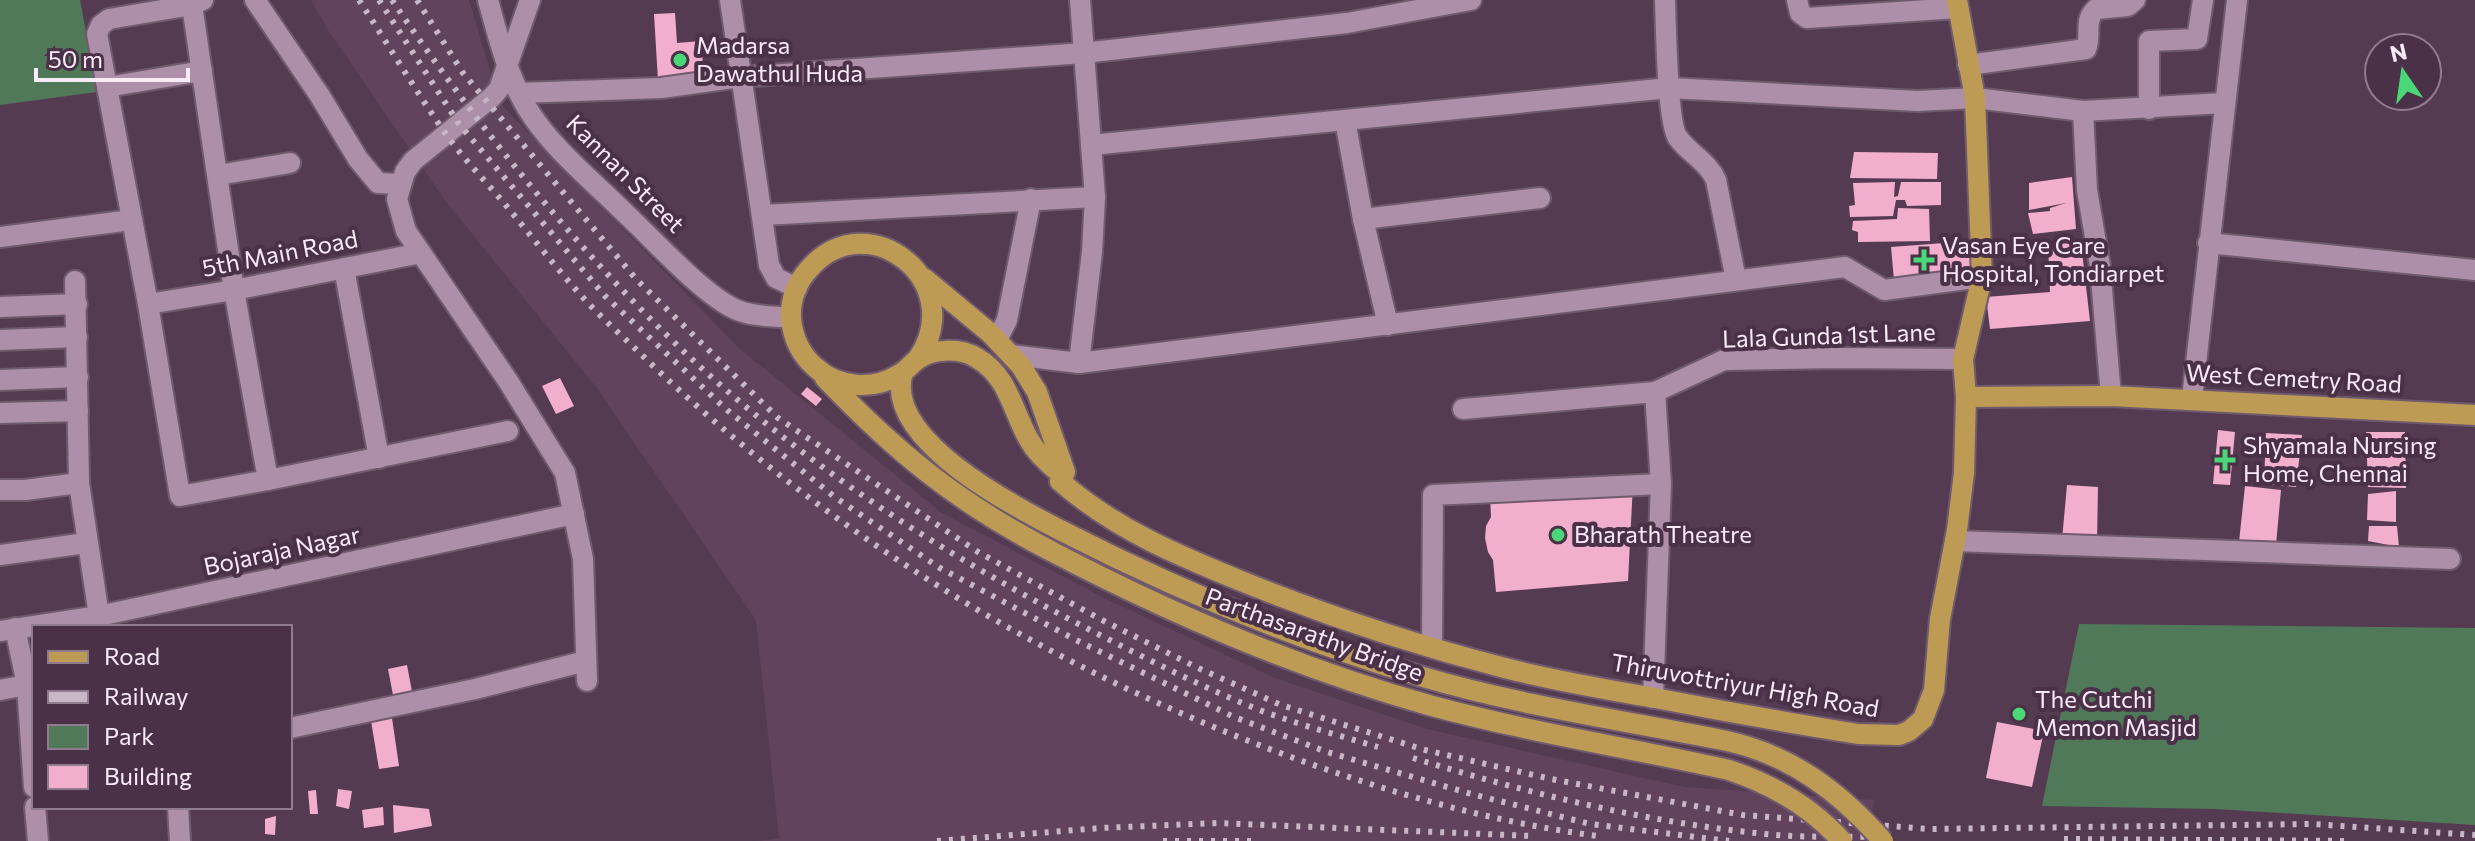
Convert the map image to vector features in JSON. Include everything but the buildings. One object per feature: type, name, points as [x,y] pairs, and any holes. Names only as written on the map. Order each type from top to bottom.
[{"type":"main road","name":"Thiruvottriyur High Road","points":[[910,366],[936,352],[970,354],[989,366],[1009,394],[1030,441],[1061,474],[1060,481],[1085,502],[1147,540],[1269,592],[1432,647],[1535,675],[1858,734],[1891,737],[1909,731],[1923,719],[1934,690],[1940,619],[1964,473],[1966,397],[1963,359],[1982,277],[1975,98],[1958,4]]},
{"type":"main road","points":[[919,273],[928,289],[933,317],[930,335],[910,366],[887,381],[861,385],[834,380],[818,370],[800,349],[791,318],[801,279],[819,260],[835,250],[853,245],[872,245],[890,250],[906,260],[1012,355],[1037,392],[1065,472],[1060,481]]},
{"type":"main road","name":"Parthasarathy Bridge","points":[[910,366],[900,390],[904,402],[937,451],[975,481],[1062,531],[1161,579],[1250,616],[1311,640],[1424,677],[1482,692],[1727,741],[1761,751],[1809,774],[1834,792],[1858,812],[1883,841]]},
{"type":"main road","name":"Parthasarathy Bridge","points":[[818,370],[874,430],[923,471],[985,515],[1139,596],[1287,658],[1380,690],[1484,719],[1713,766],[1753,778],[1802,806],[1842,841]]},
{"type":"main road","name":"West Cemetry Road","points":[[1966,397],[2111,396],[2475,415]]},
{"type":"street","points":[[255,0],[358,159],[378,183],[400,184]]},
{"type":"street","name":"Kannan Street","points":[[488,0],[508,68],[519,93],[555,143],[725,304],[748,314],[791,318]]},
{"type":"street","points":[[292,728],[475,689],[586,671],[583,559],[565,473],[508,381],[402,224],[397,199],[400,184],[413,161],[492,97],[505,79],[530,0]]},
{"type":"street","points":[[730,0],[772,273],[781,282],[797,288]]},
{"type":"street","points":[[1079,363],[1095,197],[1080,0]]},
{"type":"street","points":[[519,93],[661,88],[740,77],[1084,53],[1347,23],[1471,0]]},
{"type":"street","points":[[1665,0],[1669,88],[1676,134],[1711,170],[1716,180],[1736,280]]},
{"type":"street","points":[[1797,0],[1800,13],[1807,18],[1958,4]]},
{"type":"street","points":[[1968,65],[2086,49],[2092,12],[2128,6],[2135,0]]},
{"type":"street","points":[[2149,109],[2149,41],[2197,39],[2203,0]]},
{"type":"street","points":[[2192,399],[2237,0]]},
{"type":"street","points":[[268,480],[234,290],[202,71],[197,2],[109,19],[101,25],[97,34],[148,304],[180,496],[268,480],[508,431]]},
{"type":"street","points":[[107,87],[202,71]]},
{"type":"street","points":[[1091,145],[1669,88],[1918,101],[1975,98],[2083,111],[2224,103]]},
{"type":"street","points":[[2083,111],[2087,190],[2100,266],[2111,396]]},
{"type":"street","points":[[1345,120],[1363,219],[1388,325]]},
{"type":"street","points":[[218,175],[290,163]]},
{"type":"street","points":[[763,215],[1095,197]]},
{"type":"street","points":[[1363,219],[1540,198]]},
{"type":"street","points":[[997,340],[1007,320],[1031,199]]},
{"type":"street","points":[[0,237],[131,220]]},
{"type":"street","points":[[2208,243],[2475,270]]},
{"type":"street","name":"5th Main Road","points":[[148,304],[421,253]]},
{"type":"street","points":[[1012,355],[1079,363],[1845,267],[1884,290],[1982,277]]},
{"type":"street","points":[[344,268],[379,458]]},
{"type":"street","points":[[75,281],[79,483],[99,616]]},
{"type":"street","points":[[0,307],[77,304]]},
{"type":"street","points":[[0,340],[77,337]]},
{"type":"street","name":"Lala Gunda 1st Lane","points":[[1463,409],[1655,392],[1724,360],[1963,359]]},
{"type":"street","points":[[0,380],[78,377]]},
{"type":"street","points":[[1653,698],[1661,484],[1655,392]]},
{"type":"street","points":[[0,413],[78,411]]},
{"type":"street","points":[[0,490],[79,483]]},
{"type":"street","points":[[1432,647],[1433,495],[1661,484]]},
{"type":"street","name":"Bojaraja Nagar","points":[[36,625],[99,616],[574,514]]},
{"type":"street","points":[[1955,541],[2450,559]]},
{"type":"street","points":[[0,555],[86,543]]},
{"type":"street","name":"Bojaraja Nagar","points":[[8,629],[32,626]]},
{"type":"street","points":[[8,629],[27,685],[32,758]]},
{"type":"street","points":[[0,690],[27,685]]},
{"type":"street","points":[[35,809],[38,841]]},
{"type":"street","points":[[178,809],[180,841]]},
{"type":"shaded area","points":[[311,0],[469,0],[499,101],[508,112],[740,349],[942,513],[1108,600],[1275,678],[1427,729],[1684,787],[1874,800],[1867,841],[758,841],[779,838],[756,620],[596,387],[444,199],[328,30]]},
{"type":"green space","points":[[0,0],[80,0],[97,92],[0,105]]},
{"type":"green space","points":[[2079,624],[2475,628],[2475,825],[2215,809],[2042,806]]},
{"type":"railway","points":[[359,0],[450,140],[588,303],[721,427],[875,545],[956,597],[1040,645],[1214,727],[1305,762],[1414,797],[1524,824],[1598,836]]},
{"type":"railway","points":[[379,0],[459,124],[605,296],[727,410],[836,498],[940,568],[1076,640],[1234,717],[1327,752],[1590,824],[1729,841]]},
{"type":"railway","points":[[392,0],[499,147],[579,243],[663,332],[797,448],[844,483],[942,547],[1096,633],[1257,709],[1378,747]]},
{"type":"railway","points":[[417,0],[463,73],[636,279],[778,418],[978,552],[1100,619],[1281,705],[1425,750],[1551,779],[1743,815],[1929,829],[2312,824],[2475,835]]},
{"type":"railway","points":[[1413,758],[1592,806],[1684,823],[1776,835],[1892,837]]},
{"type":"railway","points":[[937,841],[1101,828],[1218,823],[1532,836]]},
{"type":"railway","points":[[2064,839],[2351,841]]},
{"type":"railway","points":[[1163,841],[1255,841]]},
{"type":"place","name":"Madarsa Dawathul Huda","points":[[680,60]]},
{"type":"place","name":"Vasan Eye Care Hospital, Tondiarpet","points":[[1924,260]]},
{"type":"place","name":"Shyamala Nursing Home, Chennai","points":[[2225,460]]},
{"type":"place","name":"Bharath Theatre","points":[[1558,535]]},
{"type":"place","name":"The Cutchi Memon Masjid","points":[[2019,714]]}]
